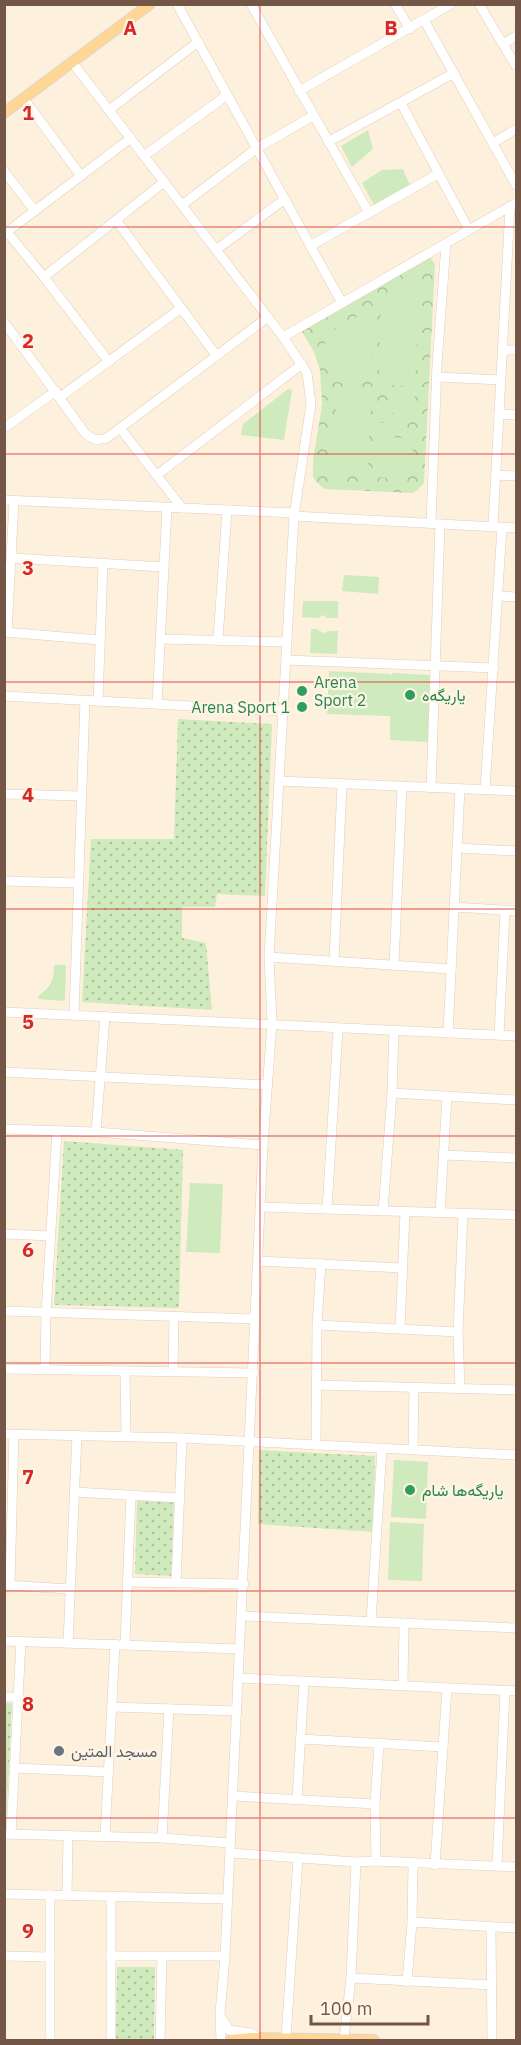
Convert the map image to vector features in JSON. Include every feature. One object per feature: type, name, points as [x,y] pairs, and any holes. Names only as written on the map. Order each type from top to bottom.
[{"type":"main road","points":[[4,113],[150,4]]},
{"type":"main road","points":[[231,2040],[286,2038],[374,2040]]},
{"type":"street","points":[[177,4],[342,303]]},
{"type":"street","points":[[251,4],[369,213]]},
{"type":"street","points":[[394,4],[410,29]]},
{"type":"street","points":[[299,91],[451,4]]},
{"type":"street","points":[[479,4],[516,66]]},
{"type":"street","points":[[424,20],[516,185]]},
{"type":"street","points":[[503,44],[516,36]]},
{"type":"street","points":[[109,110],[198,42]]},
{"type":"street","points":[[72,62],[302,364],[309,383],[311,404],[295,514],[269,957],[272,1023],[263,1145],[244,1584],[220,2014],[221,2040]]},
{"type":"street","points":[[328,142],[454,73]]},
{"type":"street","points":[[144,156],[227,95]]},
{"type":"street","points":[[24,99],[81,176]]},
{"type":"street","points":[[401,103],[469,230]]},
{"type":"street","points":[[182,205],[256,148],[313,116]]},
{"type":"street","points":[[493,143],[516,129]]},
{"type":"street","points":[[109,362],[44,277],[6,233],[131,138]]},
{"type":"street","points":[[4,171],[34,211]]},
{"type":"street","points":[[310,246],[438,174]]},
{"type":"street","points":[[44,277],[165,182]]},
{"type":"street","points":[[216,250],[285,200]]},
{"type":"street","points":[[283,337],[513,205]]},
{"type":"street","points":[[485,790],[497,596],[496,475],[502,350],[513,205]]},
{"type":"street","points":[[116,220],[216,356]]},
{"type":"street","points":[[431,788],[435,665],[437,377],[446,244]]},
{"type":"street","points":[[6,424],[109,362],[181,308]]},
{"type":"street","points":[[4,322],[85,433],[93,440],[106,438],[268,317]]},
{"type":"street","points":[[502,350],[516,350]]},
{"type":"street","points":[[157,475],[302,364]]},
{"type":"street","points":[[437,377],[501,380]]},
{"type":"street","points":[[499,414],[516,415]]},
{"type":"street","points":[[120,428],[182,508]]},
{"type":"street","points":[[496,475],[516,476]]},
{"type":"street","points":[[100,640],[6,632],[12,558],[9,501],[227,510],[516,528]]},
{"type":"street","points":[[157,704],[167,508]]},
{"type":"street","points":[[218,639],[227,510]]},
{"type":"street","points":[[12,558],[164,567]]},
{"type":"street","points":[[98,701],[103,563]]},
{"type":"street","points":[[497,596],[516,597]]},
{"type":"street","points":[[160,639],[287,642]]},
{"type":"street","points":[[286,660],[494,668]]},
{"type":"street","points":[[4,696],[283,711]]},
{"type":"street","points":[[74,1015],[85,700]]},
{"type":"street","points":[[279,781],[516,791]]},
{"type":"street","points":[[334,961],[342,784]]},
{"type":"street","points":[[394,965],[402,786]]},
{"type":"street","points":[[448,1033],[459,789]]},
{"type":"street","points":[[4,794],[82,796]]},
{"type":"street","points":[[457,848],[516,851]]},
{"type":"street","points":[[4,880],[78,883]]},
{"type":"street","points":[[454,907],[516,911]]},
{"type":"street","points":[[498,1035],[505,911]]},
{"type":"street","points":[[269,957],[451,969]]},
{"type":"street","points":[[4,1012],[516,1036]]},
{"type":"street","points":[[96,1132],[105,1016]]},
{"type":"street","points":[[327,1209],[338,1029]]},
{"type":"street","points":[[382,1211],[392,1093],[394,1030]]},
{"type":"street","points":[[4,1072],[268,1085]]},
{"type":"street","points":[[392,1093],[516,1100]]},
{"type":"street","points":[[440,1213],[447,1096]]},
{"type":"street","points":[[4,1129],[96,1132],[263,1145]]},
{"type":"street","points":[[45,1370],[46,1313],[57,1131]]},
{"type":"street","points":[[443,1155],[516,1158]]},
{"type":"street","points":[[261,1207],[516,1215]]},
{"type":"street","points":[[400,1329],[405,1212]]},
{"type":"street","points":[[460,1388],[458,1332],[463,1214]]},
{"type":"street","points":[[4,1234],[51,1236]]},
{"type":"street","points":[[258,1261],[402,1268]]},
{"type":"street","points":[[316,1445],[317,1325],[321,1263]]},
{"type":"street","points":[[4,1311],[256,1319]]},
{"type":"street","points":[[172,1372],[174,1317]]},
{"type":"street","points":[[317,1325],[458,1332]]},
{"type":"street","points":[[4,1369],[254,1373]]},
{"type":"street","points":[[125,1371],[126,1436]]},
{"type":"street","points":[[316,1385],[516,1390]]},
{"type":"street","points":[[413,1449],[414,1387]]},
{"type":"street","points":[[70,1590],[7,1585],[9,1434],[182,1438],[516,1455]]},
{"type":"street","points":[[68,1643],[77,1435]]},
{"type":"street","points":[[176,1582],[182,1438]]},
{"type":"street","points":[[371,1622],[382,1448]]},
{"type":"street","points":[[74,1492],[180,1498]]},
{"type":"street","points":[[125,1644],[131,1495]]},
{"type":"street","points":[[128,1582],[244,1584]]},
{"type":"street","points":[[242,1616],[516,1628]]},
{"type":"street","points":[[403,1686],[404,1623]]},
{"type":"street","points":[[4,1641],[240,1649]]},
{"type":"street","points":[[21,1641],[8,1834],[162,1838],[231,1843]]},
{"type":"street","points":[[105,1836],[115,1644]]},
{"type":"street","points":[[239,1678],[516,1691]]},
{"type":"street","points":[[297,1799],[304,1682]]},
{"type":"street","points":[[435,1865],[447,1688]]},
{"type":"street","points":[[497,1865],[505,1691]]},
{"type":"street","points":[[4,1696],[18,1697]]},
{"type":"street","points":[[112,1707],[237,1711]]},
{"type":"street","points":[[162,1838],[169,1709]]},
{"type":"street","points":[[301,1739],[443,1747]]},
{"type":"street","points":[[376,1861],[375,1804],[379,1744]]},
{"type":"street","points":[[14,1768],[108,1772]]},
{"type":"street","points":[[233,1796],[375,1804]]},
{"type":"street","points":[[67,1896],[68,1835]]},
{"type":"street","points":[[230,1853],[356,1862],[516,1867]]},
{"type":"street","points":[[286,2038],[298,1858]]},
{"type":"street","points":[[344,2039],[351,1978],[356,1862]]},
{"type":"street","points":[[407,1982],[412,1922],[413,1864]]},
{"type":"street","points":[[4,1894],[228,1899]]},
{"type":"street","points":[[50,1895],[50,2040]]},
{"type":"street","points":[[111,1896],[111,2040]]},
{"type":"street","points":[[412,1922],[516,1928]]},
{"type":"street","points":[[491,1927],[492,2040]]},
{"type":"street","points":[[4,1956],[50,1957]]},
{"type":"street","points":[[111,1956],[225,1956]]},
{"type":"street","points":[[160,2040],[162,1957]]},
{"type":"street","points":[[351,1978],[492,1985]]},
{"type":"street","points":[[220,2014],[223,2024],[229,2030],[251,2034],[259,2038]]},
{"type":"green space","points":[[368,130],[373,149],[352,167],[341,146]]},
{"type":"green space","points":[[403,169],[410,185],[374,205],[362,183],[382,170]]},
{"type":"green space","points":[[429,256],[435,264],[424,483],[412,493],[325,489],[316,482],[313,476],[313,460],[322,405],[320,370],[314,352],[301,330],[378,288]]},
{"type":"green space","points":[[413,281],[419,286],[415,387],[391,385],[386,377],[379,374],[381,301]]},
{"type":"green space","points":[[374,307],[372,374],[358,386],[337,382],[338,377],[324,340],[325,335]]},
{"type":"green space","points":[[288,389],[292,390],[284,440],[241,435],[243,424]]},
{"type":"green space","points":[[361,389],[362,396],[371,408],[367,475],[331,475],[326,473],[338,390]]},
{"type":"green space","points":[[391,395],[415,395],[415,417],[392,413],[390,420],[376,419],[377,408],[385,404]]},
{"type":"green space","points":[[377,423],[389,423],[390,437],[413,439],[413,464],[409,476],[405,478],[372,477]]},
{"type":"green space","points":[[344,575],[379,577],[378,594],[342,591]]},
{"type":"green space","points":[[303,601],[338,601],[338,618],[327,618],[323,615],[318,618],[302,617]]},
{"type":"green space","points":[[311,629],[317,629],[323,633],[338,631],[337,654],[310,653]]},
{"type":"green space","points":[[329,671],[391,674],[392,677],[392,673],[430,675],[428,742],[390,740],[390,716],[327,714]]},
{"type":"green space","points":[[178,719],[272,724],[265,896],[217,894],[215,907],[182,907],[182,938],[206,943],[212,1010],[82,1002],[91,839],[174,839]]},
{"type":"green space","points":[[54,965],[66,965],[65,1001],[38,999],[51,983]]},
{"type":"green space","points":[[64,1141],[183,1150],[179,1308],[54,1305]]},
{"type":"green space","points":[[190,1183],[223,1184],[220,1253],[186,1252]]},
{"type":"green space","points":[[259,1450],[375,1456],[373,1532],[258,1524]]},
{"type":"green space","name":"ياريگه‌ها شام","points":[[394,1460],[428,1462],[426,1519],[391,1517]]},
{"type":"green space","points":[[137,1501],[174,1502],[171,1576],[135,1574]]},
{"type":"green space","points":[[390,1522],[424,1524],[422,1581],[388,1580]]},
{"type":"green space","points":[[5,1703],[12,1703],[5,1823]]},
{"type":"green space","points":[[117,1967],[155,1967],[154,2040],[116,2040]]},
{"type":"place","name":"Arena Sport 2","points":[[302,691]]},
{"type":"place","name":"یاریگه‌ه","points":[[410,695]]},
{"type":"place","name":"Arena Sport 1","points":[[302,707]]},
{"type":"place","name":"ياريگه‌ها شام","points":[[410,1490]]},
{"type":"place","name":"مسجد المتين","points":[[59,1751]]}]
